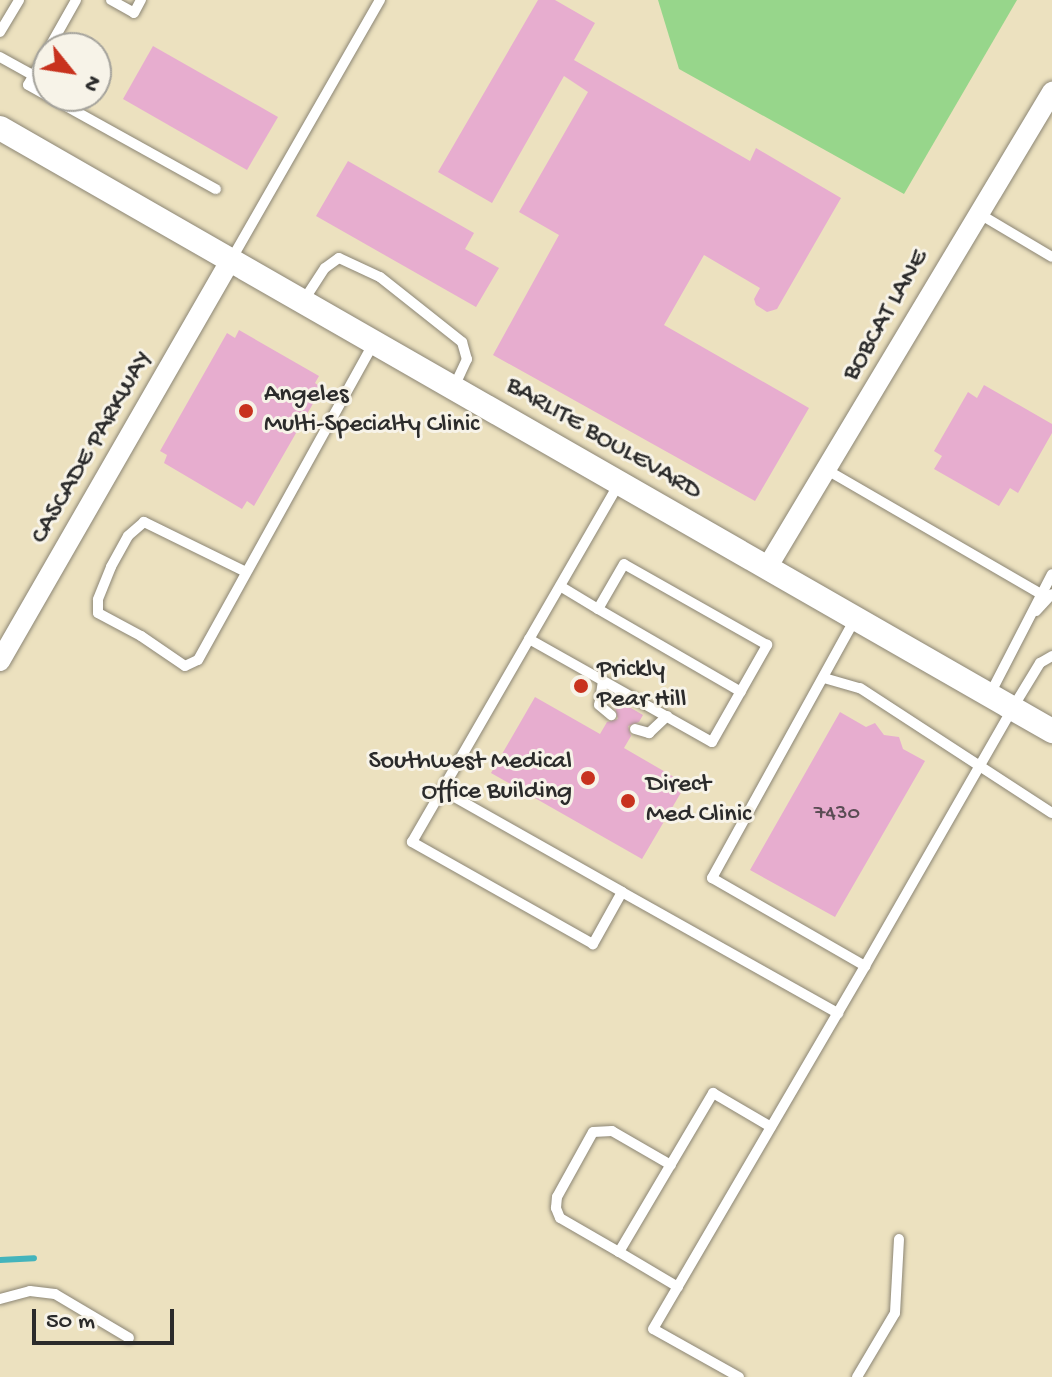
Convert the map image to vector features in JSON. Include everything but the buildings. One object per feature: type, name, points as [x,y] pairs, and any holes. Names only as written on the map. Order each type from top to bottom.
[{"type":"street","name":"BOBCAT LANE","points":[[768,566],[1052,92]]},
{"type":"street","name":"BARLITE BOULEVARD","points":[[0,128],[1052,731]]},
{"type":"street","name":"CASCADE PARKWAY","points":[[0,661],[231,260]]},
{"type":"lane","points":[[0,32],[19,0]]},
{"type":"lane","points":[[58,32],[76,0]]},
{"type":"lane","points":[[111,0],[134,13],[141,0]]},
{"type":"lane","points":[[231,260],[380,0]]},
{"type":"lane","points":[[0,57],[32,75]]},
{"type":"lane","points":[[77,112],[216,189]]},
{"type":"lane","points":[[977,213],[1052,257]]},
{"type":"lane","points":[[303,301],[325,268],[339,258],[380,277],[462,342],[467,359],[454,387]]},
{"type":"lane","points":[[246,572],[144,522],[128,536],[111,567],[98,600],[98,613],[185,666],[198,660],[375,342]]},
{"type":"lane","points":[[827,470],[1047,594]]},
{"type":"lane","points":[[619,483],[412,842],[593,944],[622,892]]},
{"type":"lane","points":[[529,639],[712,742],[767,645],[624,564],[598,609]]},
{"type":"lane","points":[[989,696],[1047,594],[1052,574]]},
{"type":"lane","points":[[560,586],[741,692]]},
{"type":"lane","points":[[856,618],[712,878],[865,966]]},
{"type":"lane","points":[[739,1377],[653,1329],[1012,709],[1040,663],[1052,656]]},
{"type":"lane","points":[[824,678],[860,688],[1052,813]]},
{"type":"lane","points":[[603,681],[599,705],[611,715]]},
{"type":"lane","points":[[635,729],[649,733],[667,716]]},
{"type":"lane","points":[[442,790],[838,1013]]},
{"type":"lane","points":[[619,1252],[713,1093],[771,1127]]},
{"type":"lane","points":[[671,1165],[612,1131],[593,1132],[557,1197],[556,1208],[560,1218],[678,1287]]},
{"type":"lane","points":[[857,1377],[895,1313],[899,1239]]},
{"type":"lane","points":[[0,1299],[30,1291],[55,1294],[129,1338]]},
{"type":"green space","points":[[658,0],[1017,0],[904,194],[679,69]]},
{"type":"waterway","points":[[0,1260],[34,1258]]},
{"type":"place","name":"Angeles Multi-Specialty Clinic","points":[[246,411]]},
{"type":"place","name":"Prickly Pear Hill","points":[[581,686]]},
{"type":"place","name":"Southwest Medical Office Building","points":[[588,778]]},
{"type":"place","name":"Direct Med Clinic","points":[[628,801]]}]
